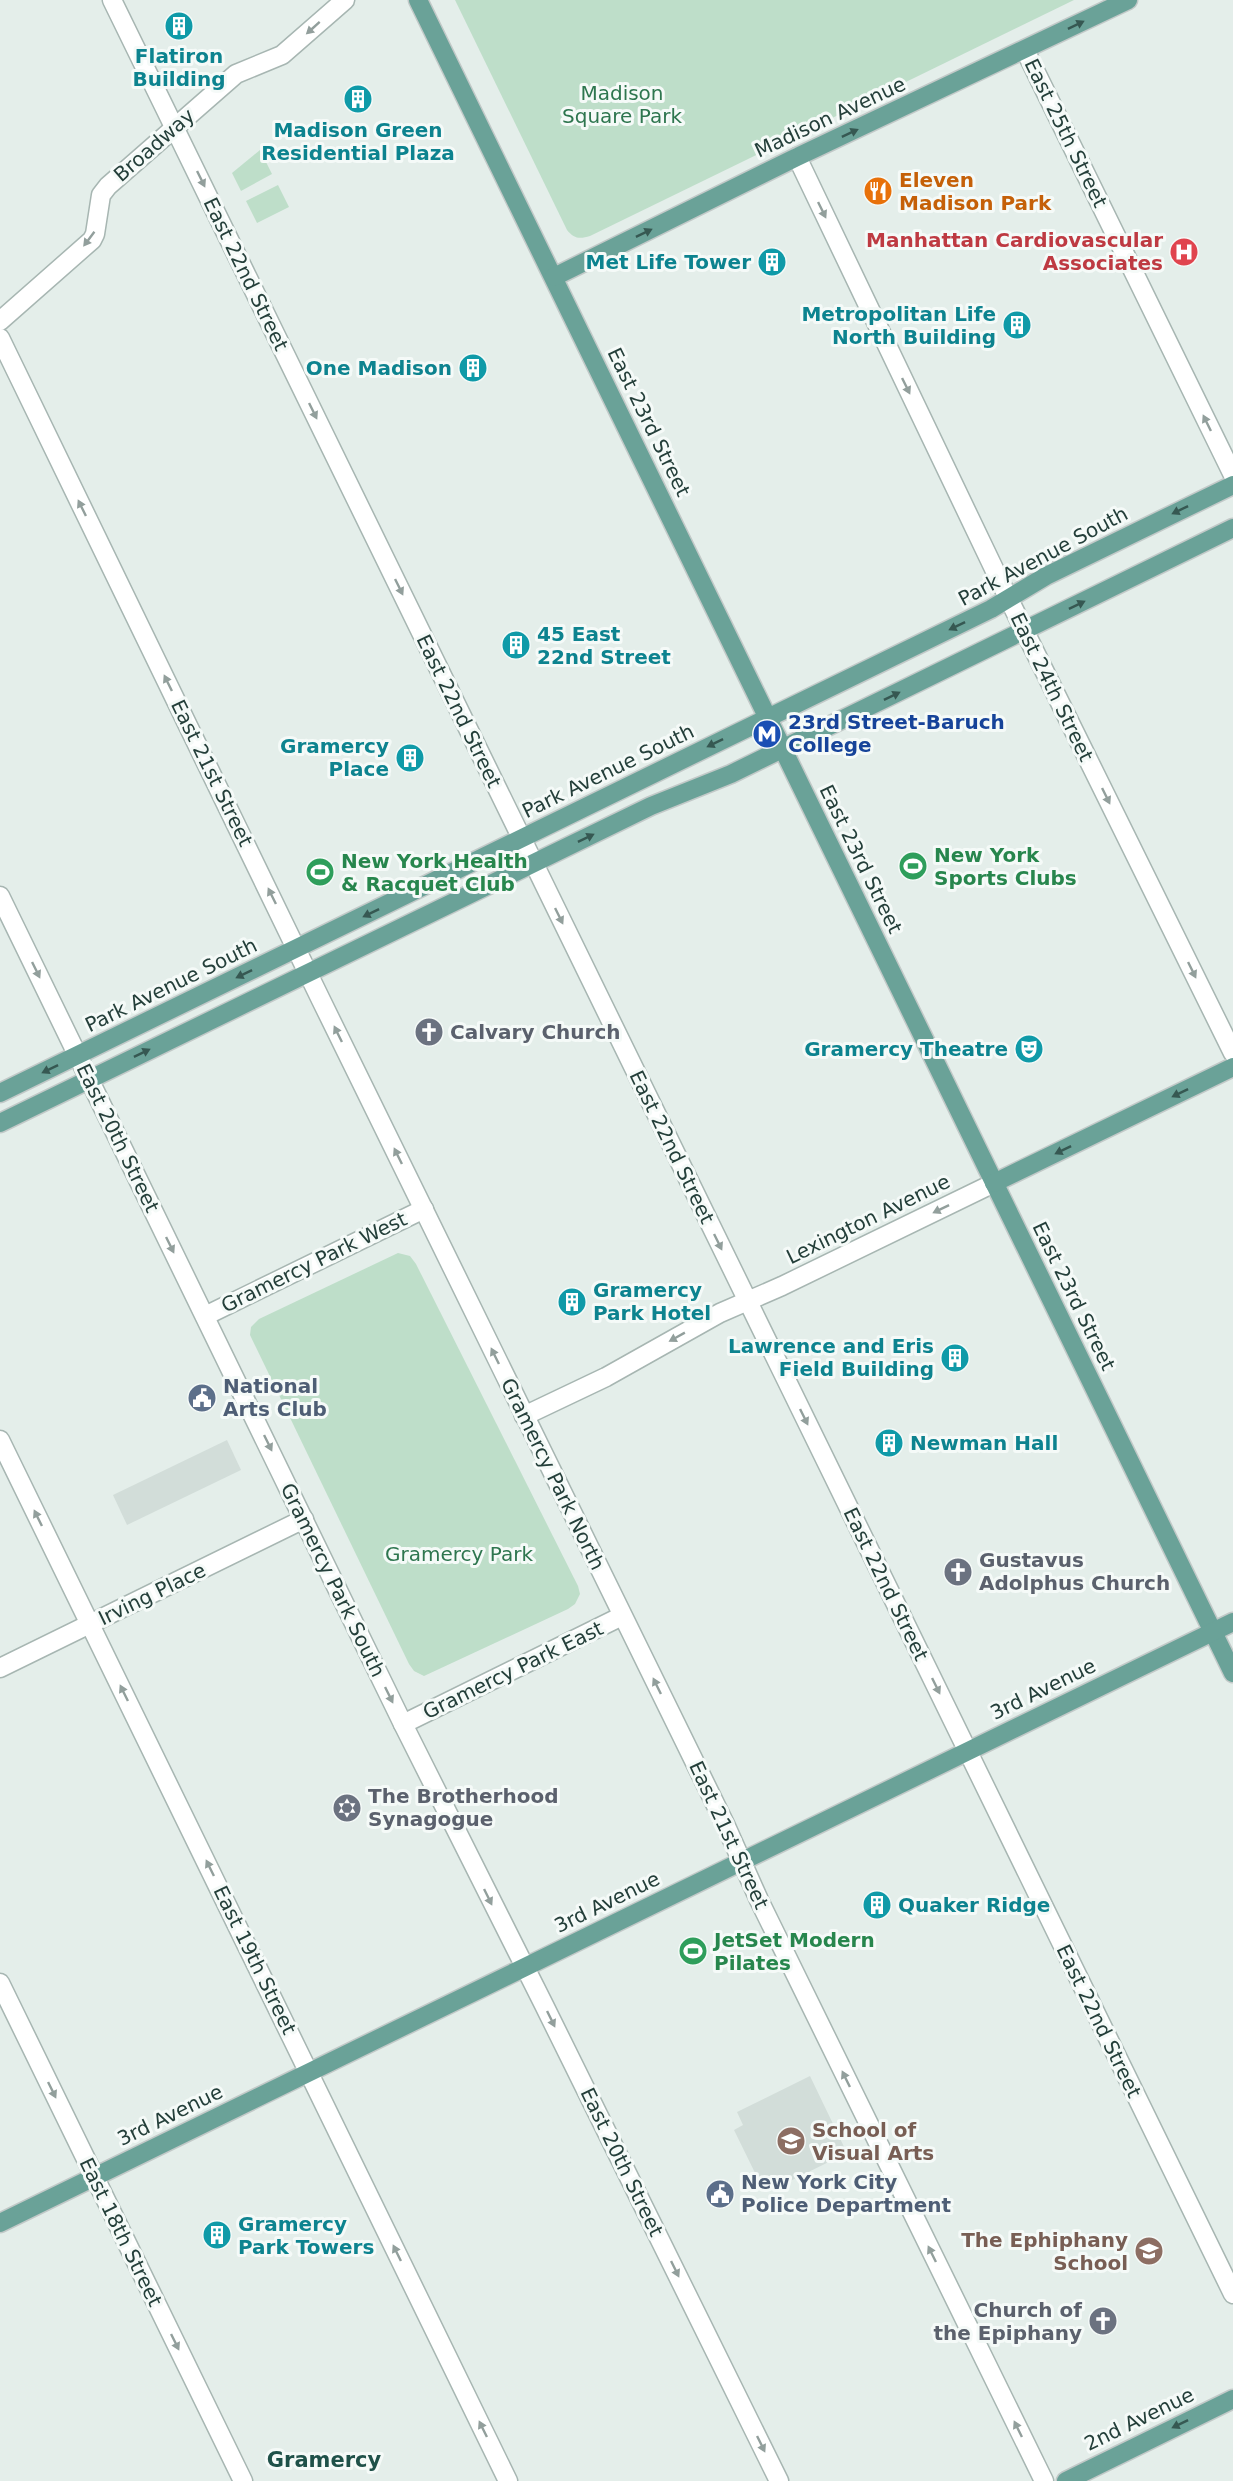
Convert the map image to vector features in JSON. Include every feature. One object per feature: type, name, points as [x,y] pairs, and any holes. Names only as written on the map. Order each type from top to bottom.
[{"type":"main road","name":"East 23rd Street","points":[[418,0],[1233,1673]]},
{"type":"main road","name":"Madison Avenue","points":[[554,277],[1128,0]]},
{"type":"main road","name":"Park Avenue South","points":[[0,1093],[768,719],[1008,599],[1046,576],[1233,485]]},
{"type":"main road","points":[[0,1123],[651,806],[731,774],[783,749],[1233,528]]},
{"type":"main road","name":"Lexington Avenue","points":[[994,1183],[1233,1067]]},
{"type":"main road","name":"3rd Avenue","points":[[0,2223],[1233,1622]]},
{"type":"main road","name":"2nd Avenue","points":[[1066,2481],[1233,2399]]},
{"type":"street","name":"East 22nd Street","points":[[112,0],[1233,2294]]},
{"type":"street","name":"Broadway","points":[[0,321],[92,240],[101,195],[108,186],[236,74],[282,56],[345,0]]},
{"type":"street","name":"East 25th Street","points":[[1025,50],[1233,475]]},
{"type":"street","name":"East 24th Street","points":[[797,158],[1008,599],[1233,1053]]},
{"type":"street","name":"East 21st Street","points":[[0,338],[424,1209]]},
{"type":"street","name":"East 20th Street","points":[[0,896],[205,1316]]},
{"type":"street","name":"Lexington Avenue","points":[[524,1416],[606,1377],[720,1313],[994,1183]]},
{"type":"street","name":"Gramercy Park West","points":[[205,1316],[424,1209]]},
{"type":"street","name":"Gramercy Park North","points":[[424,1209],[684,1739]]},
{"type":"street","name":"Gramercy Park South","points":[[205,1316],[463,1844]]},
{"type":"street","name":"East 19th Street","points":[[0,1440],[508,2481]]},
{"type":"street","name":"Irving Place","points":[[0,1668],[304,1519]]},
{"type":"street","name":"Gramercy Park East","points":[[403,1724],[622,1616]]},
{"type":"street","name":"East 21st Street","points":[[684,1739],[741,1861],[1044,2481]]},
{"type":"street","name":"East 20th Street","points":[[463,1844],[779,2481]]},
{"type":"street","name":"East 18th Street","points":[[0,1983],[243,2481]]},
{"type":"shaded area","points":[[227,1440],[241,1470],[127,1525],[113,1495]]},
{"type":"shaded area","name":"School of Visual Arts","points":[[810,2076],[847,2153],[774,2189],[768,2176],[759,2181],[734,2130],[743,2125],[737,2112]]},
{"type":"green space","name":"Madison Square Park","points":[[455,0],[1074,0],[590,236],[580,238],[567,230]]},
{"type":"green space","points":[[260,150],[272,174],[241,191],[232,173]]},
{"type":"green space","points":[[278,185],[289,207],[257,223],[246,201]]},
{"type":"green space","name":"Gramercy Park","points":[[398,1253],[410,1256],[416,1264],[580,1594],[575,1604],[568,1609],[424,1676],[414,1671],[409,1664],[250,1335],[251,1327],[259,1319]]},
{"type":"place","name":"Flatiron Building","points":[[179,26]]},
{"type":"place","name":"Madison Green Residential Plaza","points":[[358,99]]},
{"type":"place","name":"Eleven Madison Park","points":[[878,191]]},
{"type":"place","name":"Manhattan Cardiovascular Associates","points":[[1184,252]]},
{"type":"place","name":"Met Life Tower","points":[[772,262]]},
{"type":"place","name":"Metropolitan Life North Building","points":[[1017,325]]},
{"type":"place","name":"One Madison","points":[[473,368]]},
{"type":"place","name":"45 East 22nd Street","points":[[516,645]]},
{"type":"place","name":"23rd Street-Baruch College","points":[[767,734]]},
{"type":"place","name":"Gramercy Place","points":[[410,758]]},
{"type":"place","name":"New York Sports Clubs","points":[[913,866]]},
{"type":"place","name":"New York Health & Racquet Club","points":[[320,872]]},
{"type":"place","name":"Calvary Church","points":[[429,1032]]},
{"type":"place","name":"Gramercy Theatre","points":[[1029,1049]]},
{"type":"place","name":"Gramercy Park Hotel","points":[[572,1302]]},
{"type":"place","name":"Lawrence and Eris Field Building","points":[[955,1358]]},
{"type":"place","name":"National Arts Club","points":[[202,1398]]},
{"type":"place","name":"Newman Hall","points":[[889,1443]]},
{"type":"place","name":"Gustavus Adolphus Church","points":[[958,1572]]},
{"type":"place","name":"The Brotherhood Synagogue","points":[[347,1808]]},
{"type":"place","name":"Quaker Ridge","points":[[877,1905]]},
{"type":"place","name":"JetSet Modern Pilates","points":[[693,1951]]},
{"type":"place","name":"School of Visual Arts","points":[[791,2141]]},
{"type":"place","name":"New York City Police Department","points":[[720,2194]]},
{"type":"place","name":"Gramercy Park Towers","points":[[217,2235]]},
{"type":"place","name":"The Ephiphany School","points":[[1149,2251]]},
{"type":"place","name":"Church of the Epiphany","points":[[1103,2321]]},
{"type":"district","name":"Gramercy","points":[[324,2460]]}]
